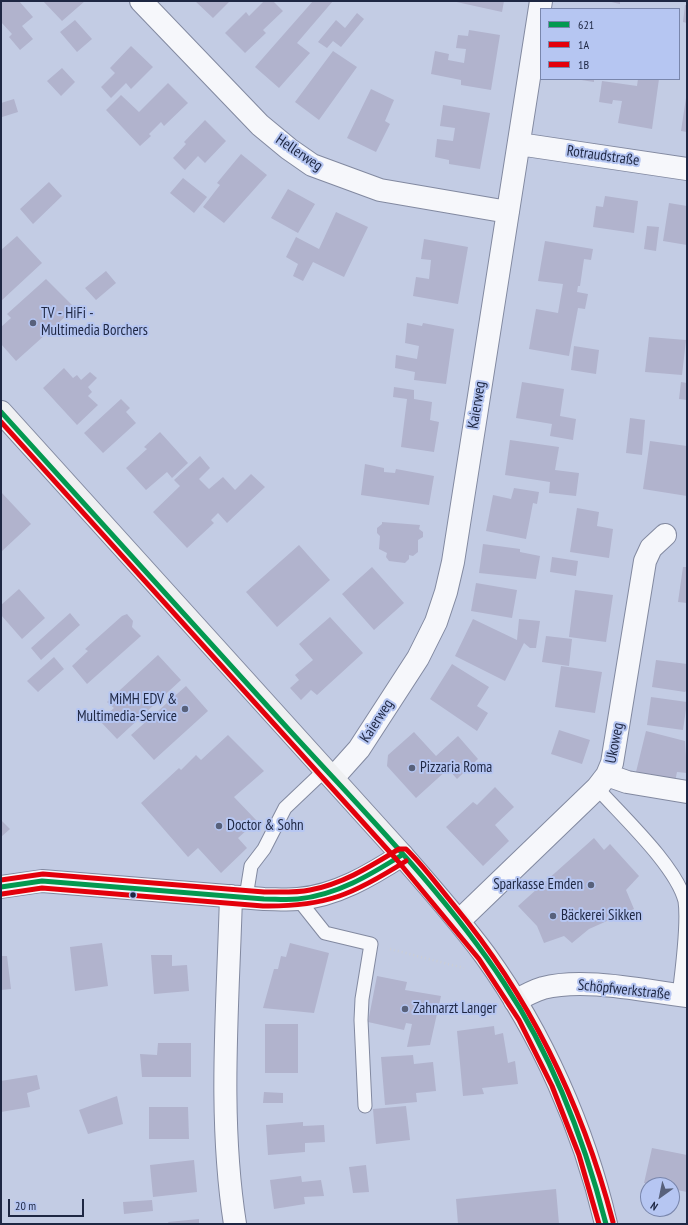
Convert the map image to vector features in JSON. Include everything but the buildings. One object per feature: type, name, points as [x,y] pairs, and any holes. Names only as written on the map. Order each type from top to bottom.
[{"type":"main road","points":[[1,412],[402,855],[459,921],[485,956],[515,1001],[556,1079],[582,1142],[606,1224]]},
{"type":"street","name":"Hellerweg","points":[[141,1],[260,125],[289,149],[312,165],[380,190],[508,212]]},
{"type":"street","name":"Kaierweg","points":[[329,774],[360,749],[418,658],[436,622],[446,592],[453,562],[541,1]]},
{"type":"street","name":"Rotraudstraße","points":[[519,144],[687,169]]},
{"type":"street","name":"Ukoweg","points":[[459,921],[602,782],[612,762],[645,561],[651,548],[665,535]]},
{"type":"street","points":[[602,782],[627,782],[687,792]]},
{"type":"street","points":[[1,887],[42,881],[298,899],[319,895],[350,884],[402,855]]},
{"type":"street","points":[[235,1224],[228,1158],[226,1072],[239,896]]},
{"type":"street","name":"Schöpfwerkstraße","points":[[515,1001],[544,988],[570,984],[595,985],[683,996]]},
{"type":"lane","points":[[239,896],[251,866],[264,849],[285,808],[329,774]]},
{"type":"lane","points":[[602,782],[650,847],[676,879],[686,901],[687,922],[683,996]]},
{"type":"lane","points":[[298,899],[325,933],[371,944],[362,999],[361,1020],[366,1106]]},
{"type":"path","points":[[371,944],[464,968],[485,956]]},
{"type":"transit line","name":"621","points":[[1,412],[398,848],[454,914],[480,948],[522,1011],[552,1069],[588,1161],[606,1224]]},
{"type":"transit line","name":"1A","points":[[1,422],[397,860],[479,959],[519,1020],[552,1086],[579,1155],[599,1224]]},
{"type":"transit line","name":"1B","points":[[1,880],[43,874],[264,892],[299,892],[322,887],[345,879],[399,849],[406,849],[430,876],[481,940],[507,977],[530,1015],[551,1054],[586,1136],[613,1222]]},
{"type":"transit line","name":"621","points":[[1,887],[42,881],[264,899],[298,899],[312,897],[340,889],[378,870],[402,855]]},
{"type":"transit line","name":"1A","points":[[2,894],[42,888],[263,906],[285,906],[322,901],[339,896],[371,882],[406,861]]},
{"type":"place","name":"TV - HiFi - Multimedia Borchers","points":[[33,323]]},
{"type":"place","name":"MiMH EDV & Multimedia-Service","points":[[185,709]]},
{"type":"place","name":"Pizzaria Roma","points":[[412,768]]},
{"type":"place","name":"Doctor & Sohn","points":[[219,826]]},
{"type":"place","name":"Sparkasse Emden","points":[[591,885]]},
{"type":"place","name":"Bäckerei Sikken","points":[[553,916]]},
{"type":"place","name":"Zahnarzt Langer","points":[[405,1009]]}]
